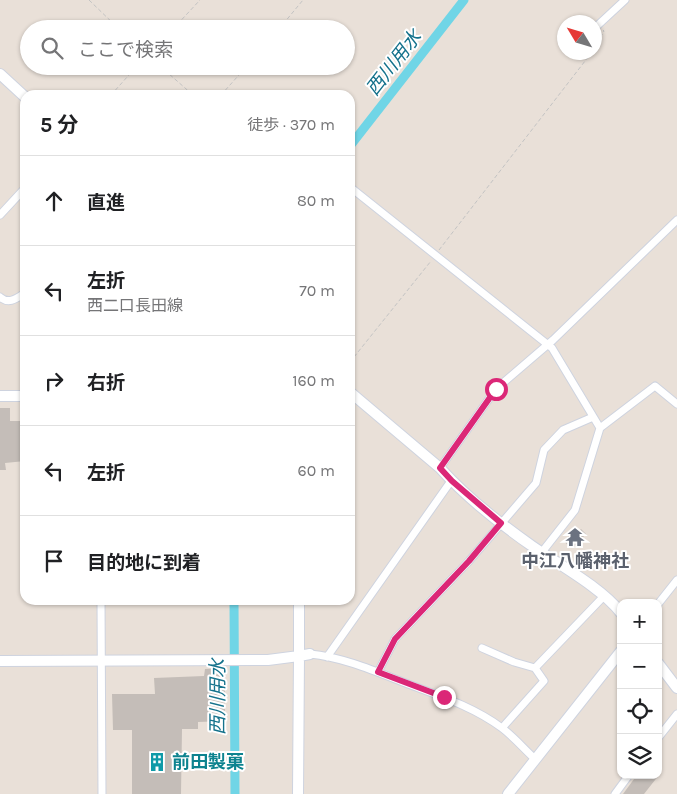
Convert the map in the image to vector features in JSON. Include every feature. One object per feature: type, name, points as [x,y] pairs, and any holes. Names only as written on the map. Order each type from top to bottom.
[{"type":"street","points":[[602,21],[625,0]]},
{"type":"street","points":[[0,74],[20,92]]},
{"type":"street","points":[[355,191],[435,256],[548,343],[600,428]]},
{"type":"street","points":[[0,215],[20,193]]},
{"type":"street","points":[[440,468],[496,389],[553,340],[677,220]]},
{"type":"street","points":[[0,298],[4,301],[14,301],[20,297]]},
{"type":"street","points":[[542,552],[575,510],[600,428],[655,386],[677,404]]},
{"type":"street","points":[[0,396],[20,396]]},
{"type":"street","points":[[355,398],[440,468],[452,481],[501,523],[604,596],[617,609]]},
{"type":"street","points":[[378,672],[395,639],[469,561],[536,483],[544,450],[563,430],[593,417]]},
{"type":"street","points":[[327,657],[452,481]]},
{"type":"street","points":[[662,599],[677,580]]},
{"type":"street","points":[[535,668],[604,596]]},
{"type":"street","points":[[101,605],[102,794]]},
{"type":"street","points":[[298,794],[304,655],[299,605]]},
{"type":"street","points":[[482,648],[514,662],[535,668],[544,681],[502,728]]},
{"type":"street","points":[[0,661],[268,660],[304,655],[327,657],[378,672],[444,697],[482,715],[502,728],[535,760]]},
{"type":"street","points":[[508,794],[617,656]]},
{"type":"street","points":[[662,668],[677,688]]},
{"type":"street","points":[[661,734],[677,714]]},
{"type":"street","points":[[615,794],[626,779]]},
{"type":"path","points":[[89,0],[110,20]]},
{"type":"path","points":[[181,20],[200,0]]},
{"type":"path","points":[[286,20],[303,0]]},
{"type":"path","points":[[355,356],[435,256],[586,60]]},
{"type":"path","points":[[115,90],[129,75]]},
{"type":"path","points":[[170,75],[187,90]]},
{"type":"path","points":[[226,90],[239,75]]},
{"type":"building","points":[[0,408],[10,408],[10,421],[20,421],[20,462],[5,463],[6,470],[0,470]]},
{"type":"building","name":"中江八幡神社","points":[[581,529],[586,534],[573,548],[569,547],[565,539],[573,533],[575,535]]},
{"type":"building","name":"前田製菓","points":[[225,668],[225,721],[198,722],[198,729],[182,729],[181,794],[132,794],[132,730],[113,730],[112,694],[155,694],[154,678],[204,676],[205,669]]},
{"type":"building","points":[[634,779],[656,779],[644,794],[623,794]]},
{"type":"waterway","name":"西川用水","points":[[355,140],[464,0]]},
{"type":"waterway","name":"西川用水","points":[[234,605],[235,794]]},
{"type":"place","name":"中江八幡神社","points":[[575,537]]},
{"type":"place","name":"前田製菓","points":[[157,762]]},
{"type":"route","points":[[444,697],[378,672],[395,639],[469,561],[501,523],[452,481],[440,468],[496,389]]}]
